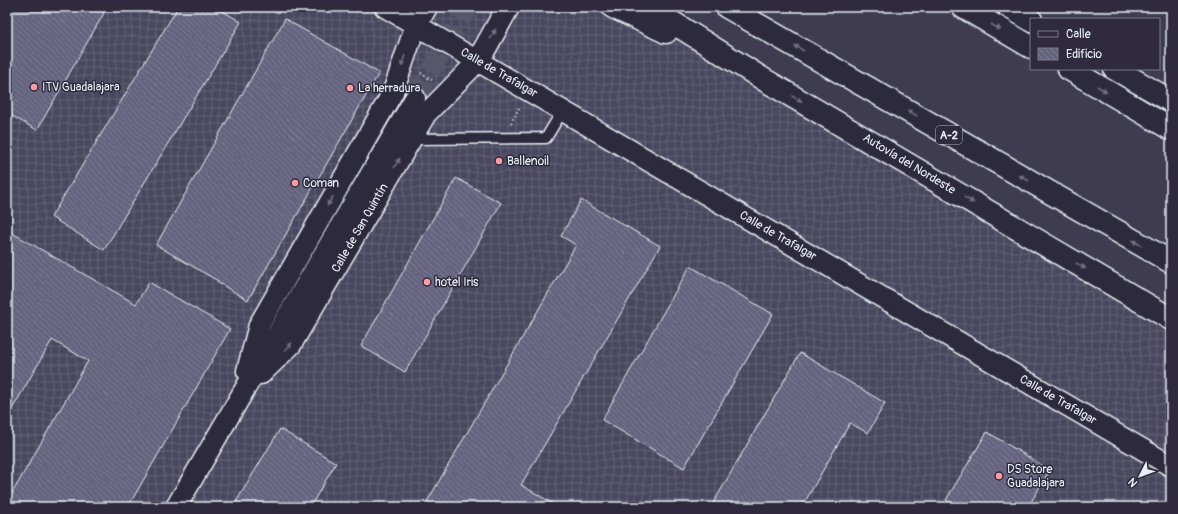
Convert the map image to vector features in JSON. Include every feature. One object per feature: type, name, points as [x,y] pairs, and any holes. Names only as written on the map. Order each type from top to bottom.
[{"type":"main road","points":[[478,60],[508,7]]},
{"type":"main road","points":[[613,7],[763,79]]},
{"type":"main road","name":"Autovía del Nordeste","points":[[648,7],[763,79],[1171,319]]},
{"type":"main road","name":"A-2","points":[[727,7],[1171,262]]},
{"type":"main road","points":[[962,7],[1030,46]]},
{"type":"main road","points":[[1009,7],[1030,19]]},
{"type":"main road","points":[[1071,70],[1171,129]]},
{"type":"main road","points":[[1118,70],[1171,101]]},
{"type":"street","name":"Calle de Trafalgar","points":[[385,7],[421,16],[478,60],[1171,466]]},
{"type":"street","name":"Calle de San Quintín","points":[[241,394],[259,325],[393,92],[421,16]]},
{"type":"street","name":"Calle de San Quintín","points":[[241,394],[291,345],[426,114],[478,60]]},
{"type":"street","name":"Calle de San Quintín","points":[[176,507],[415,98]]},
{"type":"lane","points":[[412,139],[546,138],[563,110]]},
{"type":"path","points":[[403,62],[449,91]]},
{"type":"path","points":[[502,138],[528,90]]},
{"type":"shaded area","points":[[7,7],[634,7],[1171,319],[1171,507],[7,507]]},
{"type":"building","name":"ITV Guadalajara","points":[[7,7],[94,7],[104,13],[37,130],[7,113]]},
{"type":"building","points":[[178,7],[216,7],[241,22],[104,250],[51,217]]},
{"type":"building","points":[[285,19],[379,73],[248,300],[156,245]]},
{"type":"building","name":"hotel Iris","points":[[456,178],[501,203],[405,372],[361,346]]},
{"type":"building","points":[[581,200],[660,246],[521,485],[559,507],[424,507],[576,245],[561,236]]},
{"type":"building","points":[[7,230],[136,304],[149,282],[230,329],[128,507],[7,507],[7,502],[88,361],[52,340],[7,418]]},
{"type":"building","points":[[690,266],[773,314],[684,468],[602,420]]},
{"type":"building","points":[[800,353],[885,403],[868,433],[850,423],[802,507],[711,507]]},
{"type":"building","points":[[280,429],[336,463],[310,507],[233,507]]},
{"type":"building","points":[[987,432],[1050,470],[1028,507],[958,507],[946,500]]},
{"type":"tunnel","points":[[415,98],[468,7]]},
{"type":"place","name":"ITV Guadalajara","points":[[34,87]]},
{"type":"place","name":"La herradura","points":[[350,88]]},
{"type":"place","name":"Ballenoil","points":[[499,161]]},
{"type":"place","name":"Coman","points":[[295,183]]},
{"type":"place","name":"hotel Iris","points":[[427,282]]},
{"type":"place","name":"DS Store Guadalajara","points":[[999,476]]}]
